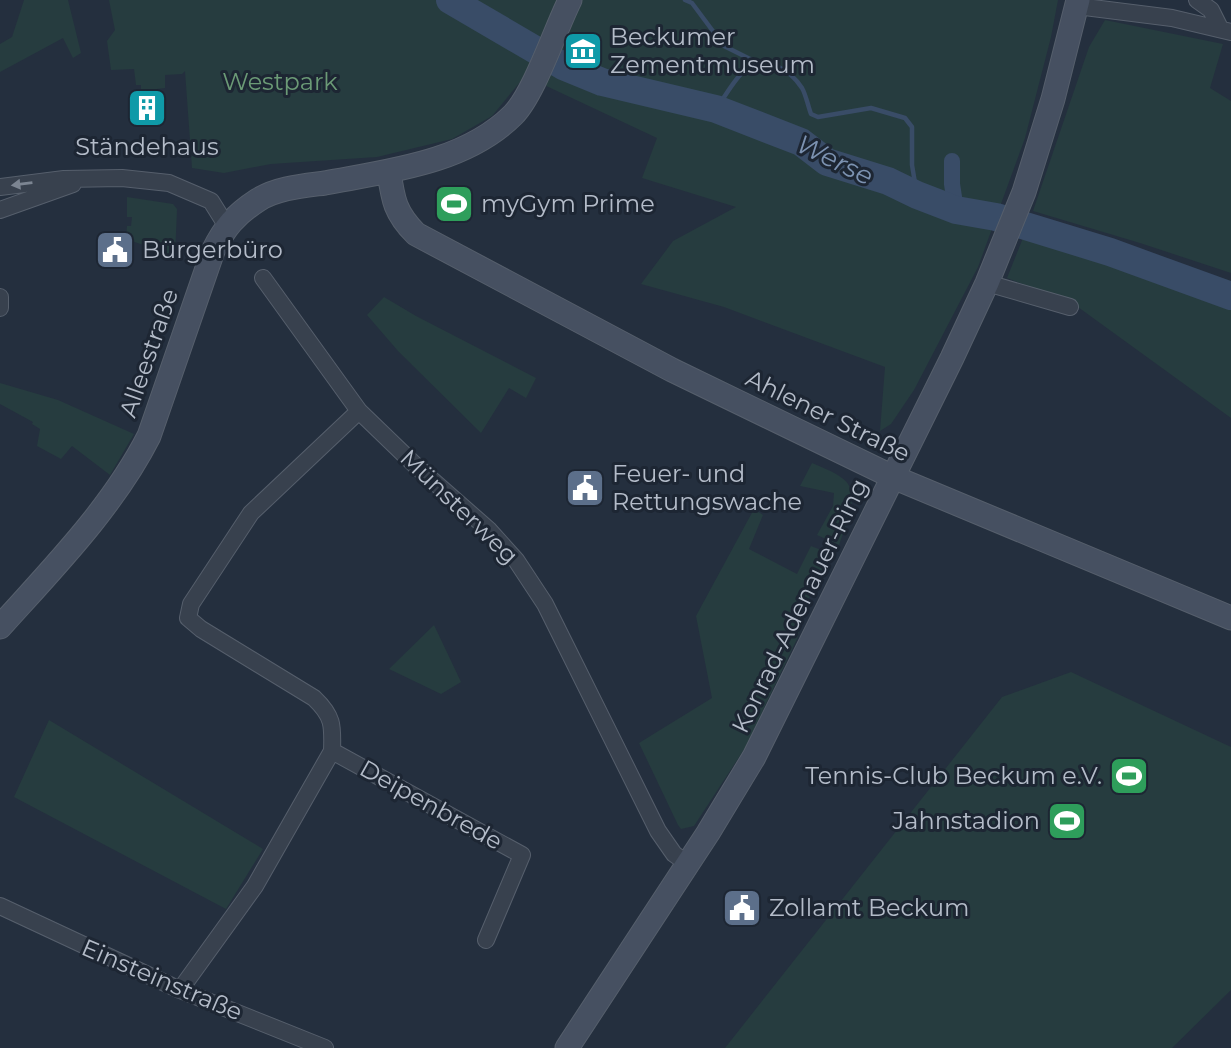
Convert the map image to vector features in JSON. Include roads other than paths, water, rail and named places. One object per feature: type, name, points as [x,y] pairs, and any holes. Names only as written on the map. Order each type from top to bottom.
[{"type":"main road","name":"Alleestraße","points":[[0,627],[84,529],[123,481],[136,460],[149,436],[213,251],[226,225],[259,199],[278,191],[389,172],[448,155],[479,141],[502,126],[516,113],[570,0]]},
{"type":"main road","name":"Konrad-Adenauer-Ring","points":[[567,1048],[688,864],[754,757],[893,477],[987,283],[1024,192],[1053,99],[1077,3]]},
{"type":"main road","name":"Ahlener Straße","points":[[389,172],[394,206],[416,234],[672,370],[893,477],[1231,618]]},
{"type":"street","points":[[1197,0],[1211,10],[1226,30]]},
{"type":"street","points":[[1077,3],[1226,30]]},
{"type":"street","points":[[0,209],[92,178]]},
{"type":"street","points":[[0,187],[92,178],[169,183],[211,201],[226,225]]},
{"type":"street","name":"Münsterweg","points":[[263,278],[359,411],[415,465],[474,516],[516,559],[545,604],[658,831],[674,855],[688,864]]},
{"type":"street","points":[[987,283],[1070,307]]},
{"type":"street","points":[[0,297],[0,308]]},
{"type":"street","name":"Deipenbrede","points":[[180,990],[255,886],[332,751],[333,731],[329,712],[314,698],[201,629],[188,618],[191,604],[251,513],[359,411]]},
{"type":"street","name":"Deipenbrede","points":[[332,751],[522,855],[486,940]]},
{"type":"street","name":"Einsteinstraße","points":[[0,906],[180,990],[326,1048]]},
{"type":"waterway","name":"Werse","points":[[450,0],[563,66],[602,82],[716,109],[801,142],[827,162],[888,181],[956,210],[996,217],[1110,252],[1231,296]]},
{"type":"waterway","points":[[685,0],[692,3],[724,46],[756,62]]},
{"type":"waterway","points":[[716,109],[742,73],[760,62],[776,66],[791,75],[802,88],[811,114],[818,117],[871,108],[905,118],[912,127],[912,165],[917,195]]},
{"type":"waterway","points":[[952,161],[956,210]]},
{"type":"place","name":"Beckumer Zementmuseum","points":[[583,51]]},
{"type":"place","name":"Ständehaus","points":[[147,108]]},
{"type":"place","name":"myGym Prime","points":[[454,204]]},
{"type":"place","name":"Bürgerbüro","points":[[115,250]]},
{"type":"place","name":"Feuer- und Rettungswache","points":[[585,488]]},
{"type":"place","name":"Tennis-Club Beckum e.V.","points":[[1129,776]]},
{"type":"place","name":"Jahnstadion","points":[[1067,821]]},
{"type":"place","name":"Zollamt Beckum","points":[[742,908]]},
{"type":"park label","name":"Westpark","points":[[280,82]]}]
